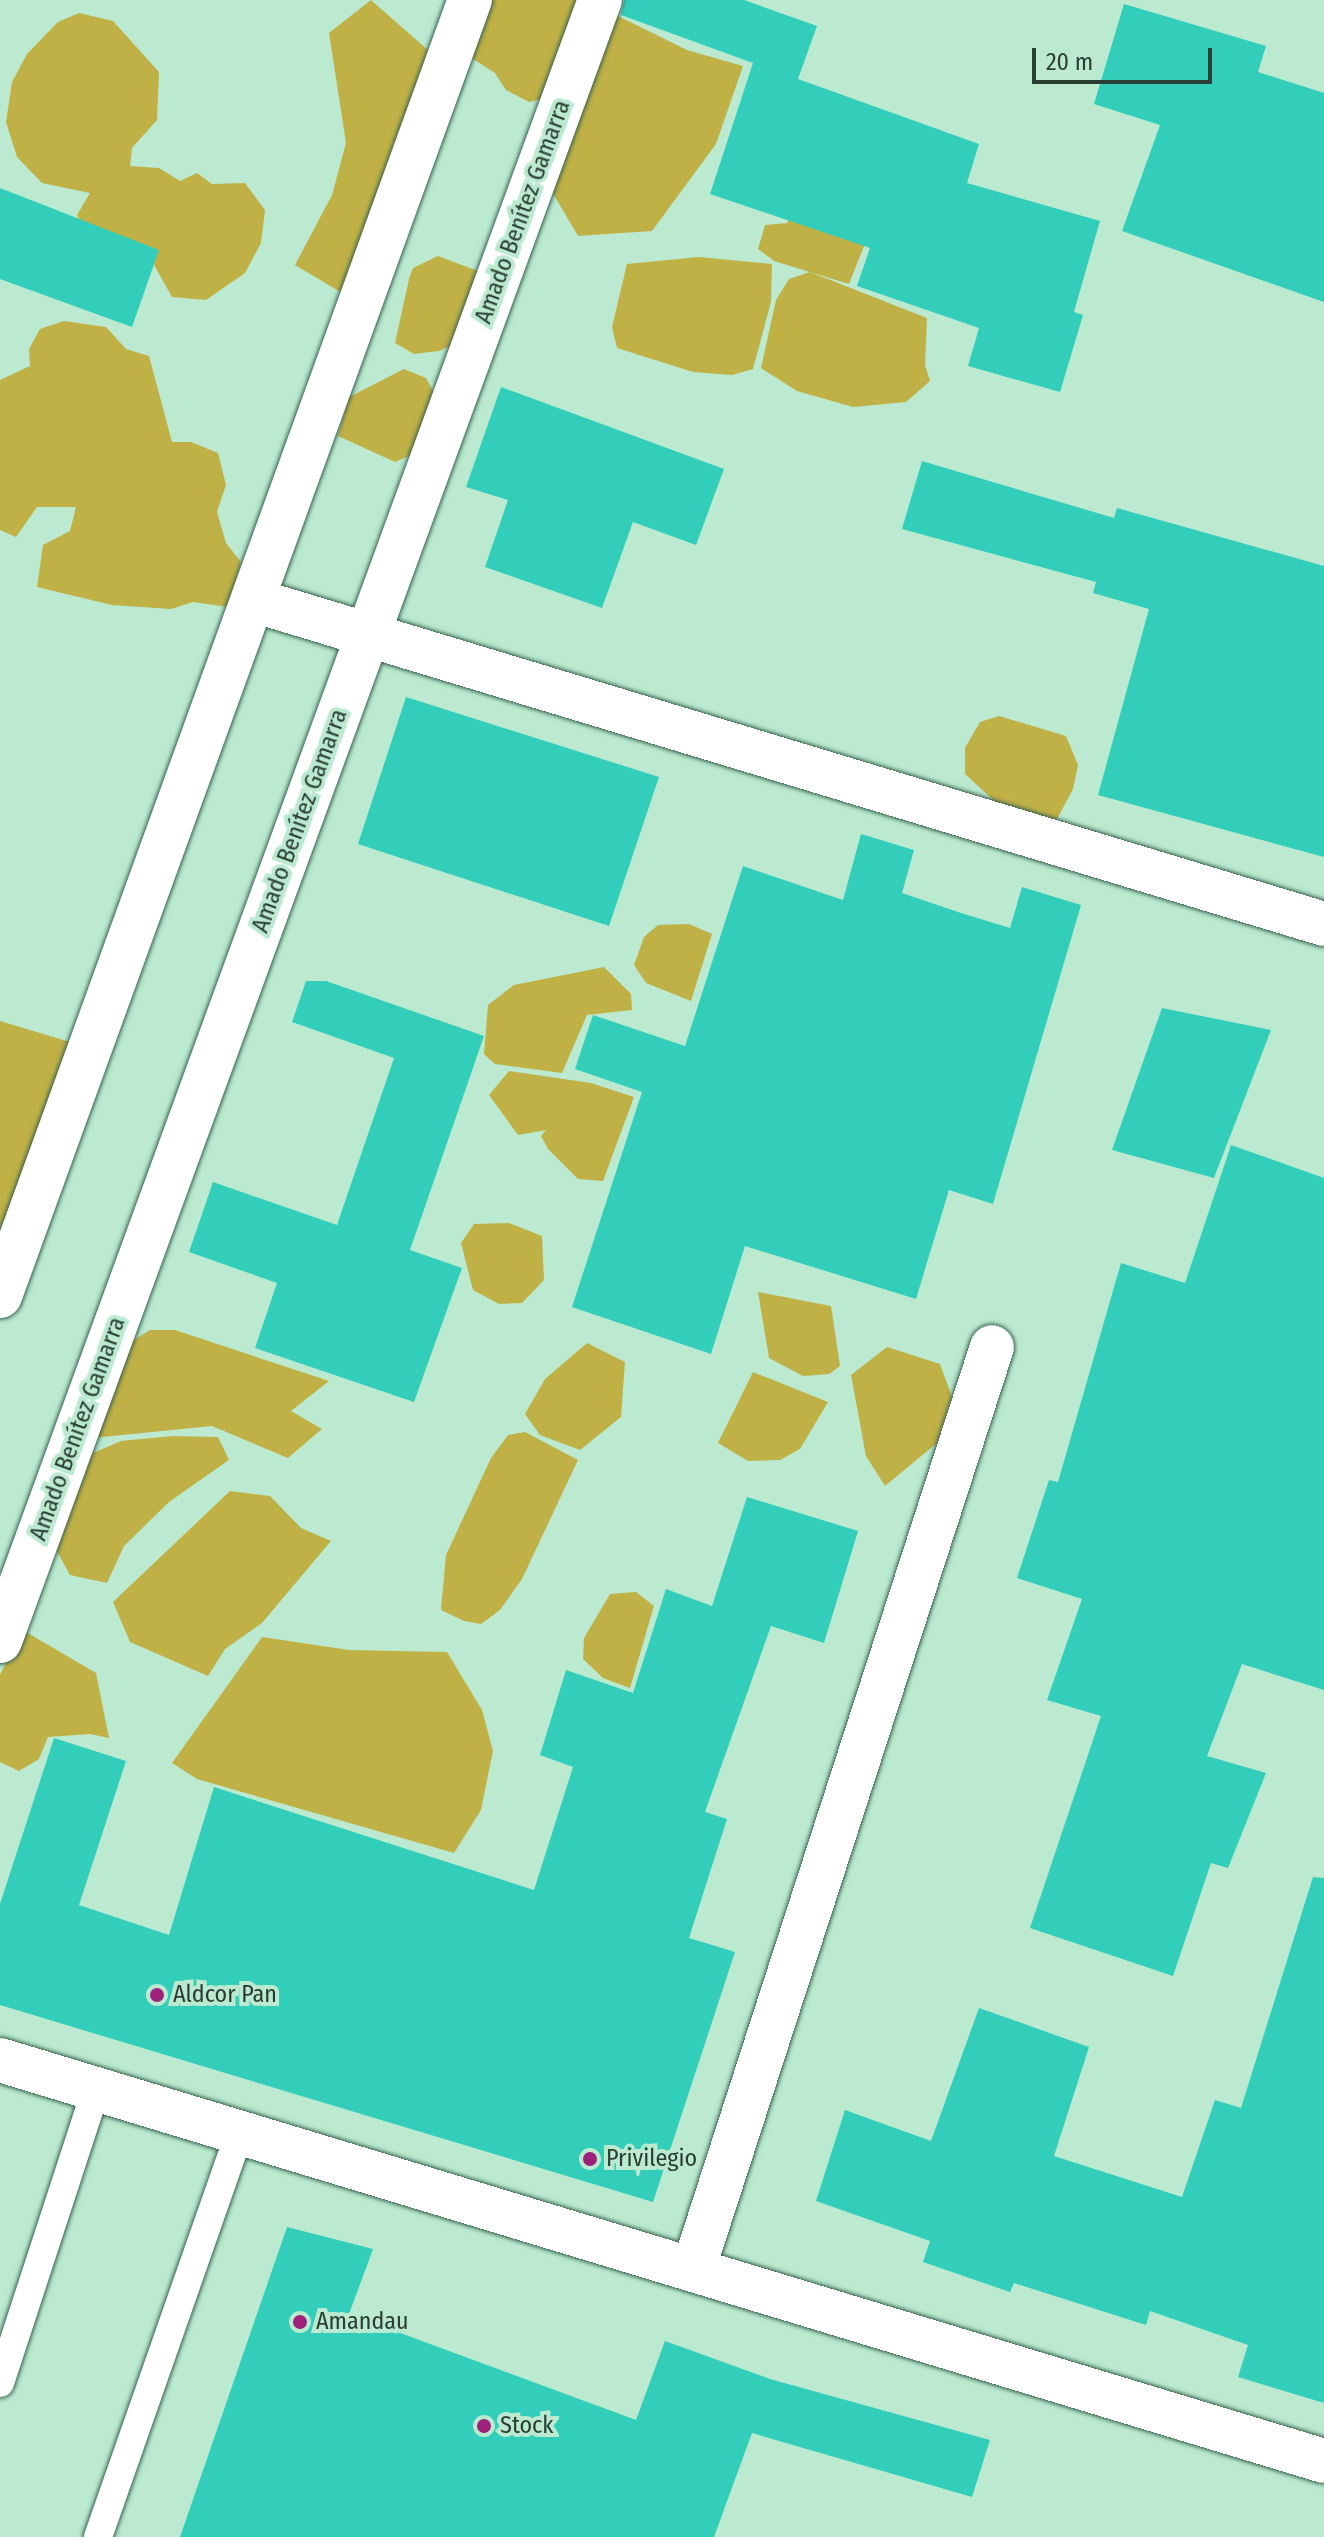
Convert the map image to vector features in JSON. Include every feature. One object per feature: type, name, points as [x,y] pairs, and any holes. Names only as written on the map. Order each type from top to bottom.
[{"type":"street","points":[[0,1296],[470,0]]},
{"type":"street","name":"Amado Benítez Gamarra","points":[[0,1641],[600,0]]},
{"type":"street","points":[[253,600],[369,632],[1324,924]]},
{"type":"street","points":[[693,2270],[992,1347]]},
{"type":"street","points":[[0,2060],[1324,2461]]},
{"type":"lane","points":[[0,2383],[96,2089]]},
{"type":"lane","points":[[98,2537],[240,2132]]},
{"type":"shaded area","points":[[371,0],[446,66],[342,293],[295,265],[332,195],[346,143],[329,33]]},
{"type":"shaded area","points":[[486,0],[595,0],[554,96],[529,102],[506,90],[495,73],[467,55]]},
{"type":"shaded area","points":[[79,13],[113,21],[159,72],[157,120],[132,148],[130,166],[159,168],[180,181],[197,173],[212,184],[245,183],[265,210],[261,243],[245,273],[206,300],[172,297],[153,263],[90,243],[77,215],[90,193],[42,183],[17,157],[6,122],[12,82],[27,54],[58,22]]},
{"type":"shaded area","points":[[614,14],[687,50],[743,66],[716,144],[652,231],[578,236],[551,190]]},
{"type":"shaded area","points":[[804,188],[870,231],[849,284],[774,261],[758,249],[765,225],[787,223]]},
{"type":"shaded area","points":[[438,256],[478,271],[463,340],[439,351],[414,354],[395,343],[409,279],[413,268]]},
{"type":"shaded area","points":[[699,257],[772,264],[771,302],[753,369],[732,375],[693,372],[617,348],[612,327],[627,264]]},
{"type":"shaded area","points":[[810,272],[927,318],[925,365],[930,381],[906,402],[853,407],[797,391],[761,368],[776,300],[789,279]]},
{"type":"shaded area","points":[[64,321],[106,327],[126,349],[149,356],[172,442],[191,442],[218,453],[226,485],[217,512],[226,543],[241,562],[228,607],[193,602],[171,609],[112,605],[37,587],[43,545],[70,531],[76,507],[37,507],[16,537],[0,530],[0,380],[30,366],[29,349],[40,329]]},
{"type":"shaded area","points":[[404,369],[426,378],[437,399],[416,453],[395,462],[338,436],[349,397]]},
{"type":"shaded area","points":[[999,716],[1066,736],[1078,765],[1073,789],[1056,821],[1015,820],[965,774],[965,748],[980,722]]},
{"type":"shaded area","points":[[689,924],[712,934],[691,1001],[646,983],[634,965],[644,937],[658,925]]},
{"type":"shaded area","points":[[604,967],[631,994],[632,1010],[587,1015],[562,1073],[495,1064],[484,1054],[488,1005],[514,985]]},
{"type":"shaded area","points":[[0,1021],[90,1048],[0,1266]]},
{"type":"shaded area","points":[[509,1071],[591,1083],[634,1097],[603,1181],[578,1179],[548,1149],[541,1136],[546,1130],[518,1135],[489,1095]]},
{"type":"shaded area","points":[[509,1223],[542,1236],[544,1280],[522,1303],[499,1304],[473,1290],[461,1243],[474,1224]]},
{"type":"shaded area","points":[[758,1292],[831,1306],[840,1366],[829,1374],[803,1376],[769,1358]]},
{"type":"shaded area","points":[[150,1330],[175,1330],[329,1381],[291,1411],[322,1429],[288,1458],[212,1426],[92,1438],[126,1345]]},
{"type":"shaded area","points":[[587,1343],[625,1362],[621,1417],[580,1450],[540,1435],[525,1414],[545,1379]]},
{"type":"shaded area","points":[[887,1347],[940,1364],[952,1397],[937,1443],[885,1486],[866,1456],[851,1375]]},
{"type":"shaded area","points":[[753,1372],[828,1402],[800,1449],[780,1460],[748,1461],[718,1443]]},
{"type":"shaded area","points":[[525,1432],[578,1460],[522,1579],[500,1610],[481,1624],[464,1621],[441,1610],[446,1555],[491,1458],[508,1435]]},
{"type":"shaded area","points":[[173,1436],[218,1437],[229,1460],[169,1502],[124,1546],[107,1583],[70,1575],[54,1546],[86,1456],[121,1441]]},
{"type":"shaded area","points":[[230,1491],[270,1496],[301,1528],[331,1541],[262,1623],[225,1649],[208,1676],[130,1642],[113,1602]]},
{"type":"shaded area","points":[[636,1592],[654,1606],[630,1688],[603,1678],[583,1659],[584,1638],[610,1594]]},
{"type":"shaded area","points":[[21,1629],[96,1673],[109,1738],[90,1734],[48,1737],[39,1759],[19,1771],[0,1762],[0,1675]]},
{"type":"shaded area","points":[[262,1637],[349,1650],[447,1652],[482,1710],[493,1751],[481,1810],[454,1853],[197,1779],[172,1763]]},
{"type":"building","points":[[624,0],[744,0],[817,26],[798,79],[979,144],[967,183],[1100,221],[1074,312],[1083,315],[1060,392],[968,366],[979,328],[857,286],[870,248],[710,194],[753,63],[621,15]]},
{"type":"building","points":[[1124,4],[1266,46],[1258,72],[1324,93],[1324,302],[1122,231],[1160,125],[1094,104]]},
{"type":"building","points":[[0,188],[159,250],[132,327],[0,279]]},
{"type":"building","points":[[501,387],[724,469],[696,545],[633,522],[602,608],[485,567],[508,500],[466,487]]},
{"type":"building","points":[[922,461],[1114,518],[1117,508],[1324,566],[1324,857],[1098,795],[1149,609],[1093,593],[1096,582],[902,529]]},
{"type":"building","points":[[406,697],[659,777],[609,926],[358,844]]},
{"type":"building","points":[[861,834],[914,850],[902,893],[961,913],[1010,928],[1022,887],[1081,905],[993,1204],[949,1190],[916,1299],[745,1246],[711,1354],[572,1307],[642,1092],[575,1069],[593,1015],[685,1046],[743,866],[843,900]]},
{"type":"building","points":[[306,981],[326,981],[484,1036],[410,1250],[462,1268],[414,1402],[255,1348],[277,1283],[189,1252],[213,1182],[337,1225],[394,1058],[292,1022]]},
{"type":"building","points":[[1162,1008],[1271,1030],[1214,1178],[1112,1150]]},
{"type":"building","points":[[1231,1145],[1324,1178],[1324,1690],[1242,1664],[1207,1756],[1266,1773],[1228,1868],[1211,1863],[1173,1976],[1030,1928],[1101,1716],[1047,1700],[1082,1599],[1017,1578],[1049,1480],[1058,1482],[1121,1263],[1185,1283]]},
{"type":"building","points":[[747,1497],[858,1531],[824,1643],[771,1626],[705,1812],[727,1819],[689,1938],[735,1952],[653,2202],[0,2005],[0,1904],[54,1738],[126,1761],[79,1905],[169,1935],[214,1787],[534,1890],[573,1767],[540,1755],[566,1670],[633,1693],[666,1589],[712,1606]]},
{"type":"building","points":[[1313,1877],[1324,1878],[1324,2403],[1238,2377],[1248,2345],[1150,2311],[1146,2325],[1014,2283],[1010,2292],[923,2262],[930,2241],[816,2201],[845,2110],[931,2141],[979,2008],[1089,2047],[1054,2156],[1182,2197],[1215,2100],[1241,2108]]},
{"type":"building","name":"Stock","points":[[287,2227],[373,2249],[349,2314],[636,2420],[665,2341],[770,2379],[990,2440],[972,2497],[752,2433],[714,2537],[180,2537]]},
{"type":"place","name":"Aldcor Pan","points":[[157,1995]]},
{"type":"place","name":"Privilegio","points":[[590,2159]]},
{"type":"place","name":"Amandau","points":[[300,2322]]},
{"type":"place","name":"Stock","points":[[484,2426]]}]
